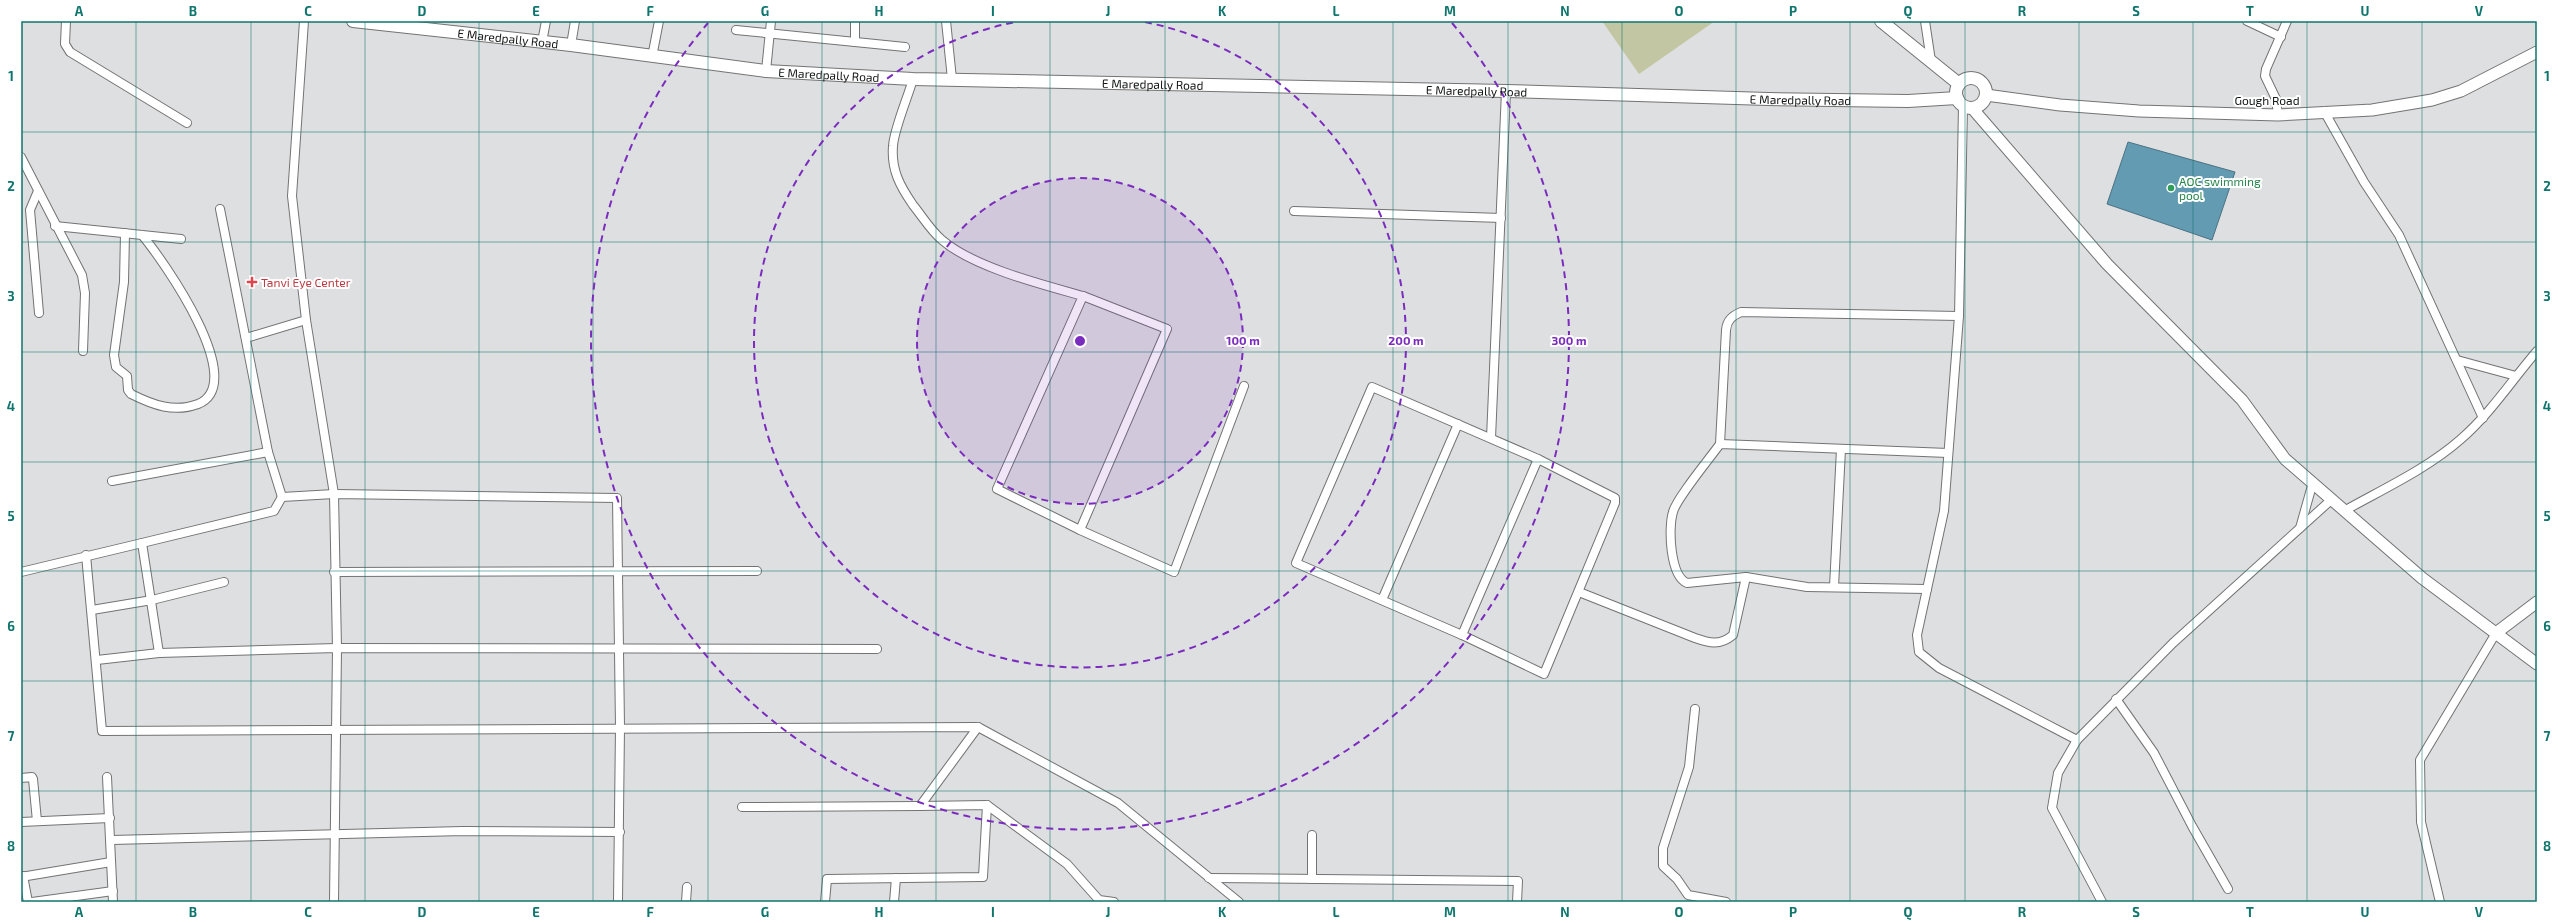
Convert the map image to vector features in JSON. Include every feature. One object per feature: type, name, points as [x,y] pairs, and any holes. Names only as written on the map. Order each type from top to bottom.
[{"type":"main road","name":"E Maredpally Road","points":[[353,21],[405,24],[766,71],[913,79],[1506,91],[1768,99],[1908,101],[1964,104]]},
{"type":"main road","points":[[1881,21],[1959,84]]},
{"type":"main road","points":[[1975,78],[1983,83],[1986,95],[1982,104],[1964,104],[1956,91],[1959,84],[1966,79],[1975,78]]},
{"type":"street","points":[[66,21],[65,44],[70,52],[187,123]]},
{"type":"street","points":[[304,21],[292,196],[306,320],[334,494],[336,648],[334,729],[334,902]]},
{"type":"street","points":[[542,42],[546,21]]},
{"type":"street","points":[[571,45],[575,21]]},
{"type":"street","points":[[652,57],[659,21]]},
{"type":"street","points":[[766,71],[771,21]]},
{"type":"street","points":[[855,21],[855,42]]},
{"type":"street","points":[[946,21],[952,79]]},
{"type":"street","points":[[1925,21],[1931,61]]},
{"type":"street","points":[[2247,21],[2281,37]]},
{"type":"street","points":[[2278,115],[2276,99],[2265,76],[2266,69],[2287,21]]},
{"type":"street","points":[[736,30],[906,47]]},
{"type":"street","name":"Gough Road","points":[[1986,95],[2099,109],[2278,115],[2324,111],[2372,110],[2432,100],[2471,87],[2537,52]]},
{"type":"street","points":[[913,79],[893,144],[893,167],[900,186],[921,215],[942,240],[966,256],[1025,280],[1083,296],[1167,329],[1080,530]]},
{"type":"street","points":[[1491,438],[1506,91]]},
{"type":"street","points":[[1964,104],[1958,316],[1944,511],[1916,645],[1919,652],[1928,661],[2077,740]]},
{"type":"street","points":[[1964,104],[2107,264],[2242,400],[2285,459],[2314,482],[2344,512],[2422,578],[2537,664]]},
{"type":"street","points":[[2324,111],[2368,188],[2399,235],[2483,418]]},
{"type":"street","points":[[21,157],[55,226],[75,260],[84,283],[83,351]]},
{"type":"street","points":[[38,191],[30,210],[39,313]]},
{"type":"street","points":[[21,572],[86,555],[274,511],[282,497],[268,452],[220,209]]},
{"type":"street","points":[[1294,211],[1501,218]]},
{"type":"street","points":[[55,226],[181,239]]},
{"type":"street","points":[[125,233],[124,282],[114,356],[116,367],[127,376],[128,390],[131,394],[166,408],[188,408],[209,396],[213,389],[210,352],[191,307],[159,254],[142,235]]},
{"type":"street","points":[[1083,296],[998,489],[1080,530],[1174,572],[1244,386]]},
{"type":"street","points":[[1927,589],[1807,587],[1746,577],[1687,583],[1682,581],[1674,565],[1673,512],[1720,444],[1726,330],[1727,322],[1734,315],[1741,312],[1958,316]]},
{"type":"street","points":[[246,338],[306,320]]},
{"type":"street","points":[[2344,512],[2441,454],[2460,440],[2483,418],[2537,351]]},
{"type":"street","points":[[2457,360],[2516,376]]},
{"type":"street","points":[[1372,387],[1491,438],[1538,459],[1615,498],[1544,674],[1462,635],[1296,563],[1372,387]]},
{"type":"street","points":[[1382,600],[1458,424]]},
{"type":"street","points":[[1720,444],[1948,453]]},
{"type":"street","points":[[1834,587],[1841,449]]},
{"type":"street","points":[[112,481],[268,452]]},
{"type":"street","points":[[1462,635],[1538,459]]},
{"type":"street","points":[[2300,528],[2314,482]]},
{"type":"street","points":[[282,497],[334,494],[617,498],[620,727],[618,902]]},
{"type":"street","points":[[2102,902],[2052,808],[2058,773],[2077,740],[2173,642],[2331,500]]},
{"type":"street","points":[[142,543],[159,653]]},
{"type":"street","points":[[86,555],[97,660],[102,731],[620,727],[978,727],[1118,803],[1239,902]]},
{"type":"street","points":[[334,572],[618,570],[757,571]]},
{"type":"street","points":[[1578,592],[1695,638],[1709,643],[1717,643],[1726,641],[1733,635],[1746,577]]},
{"type":"street","points":[[92,610],[152,600],[224,582]]},
{"type":"street","points":[[2440,902],[2421,822],[2420,760],[2496,633],[2537,602]]},
{"type":"street","points":[[97,660],[159,653],[336,648],[877,649]]},
{"type":"street","points":[[2116,699],[2154,753],[2192,826],[2228,889]]},
{"type":"street","points":[[1695,709],[1689,767],[1663,848],[1663,866],[1677,879],[1688,895],[1726,902]]},
{"type":"street","points":[[920,806],[978,727]]},
{"type":"street","points":[[21,778],[32,777],[33,779],[37,821]]},
{"type":"street","points":[[107,777],[112,840],[111,862],[113,902]]},
{"type":"street","points":[[825,902],[827,879],[983,877],[987,805]]},
{"type":"street","points":[[742,806],[987,805],[1067,864],[1099,901],[1114,902]]},
{"type":"street","points":[[21,822],[110,818]]},
{"type":"street","points":[[112,840],[463,831],[620,832]]},
{"type":"street","points":[[1312,835],[1312,878]]},
{"type":"street","points":[[28,902],[22,877],[111,862]]},
{"type":"street","points":[[894,902],[896,878]]},
{"type":"street","points":[[1209,878],[1518,881],[1517,902]]},
{"type":"street","points":[[686,902],[687,887]]},
{"type":"street","points":[[32,902],[113,891]]},
{"type":"green space","points":[[1602,21],[1715,21],[1639,74]]},
{"type":"water","name":"AOC swimming pool","points":[[2128,142],[2235,172],[2212,240],[2107,204]]},
{"type":"place","name":"AOC swimming pool","points":[[2171,188]]},
{"type":"place","name":"Tanvi Eye Center","points":[[252,282]]}]
